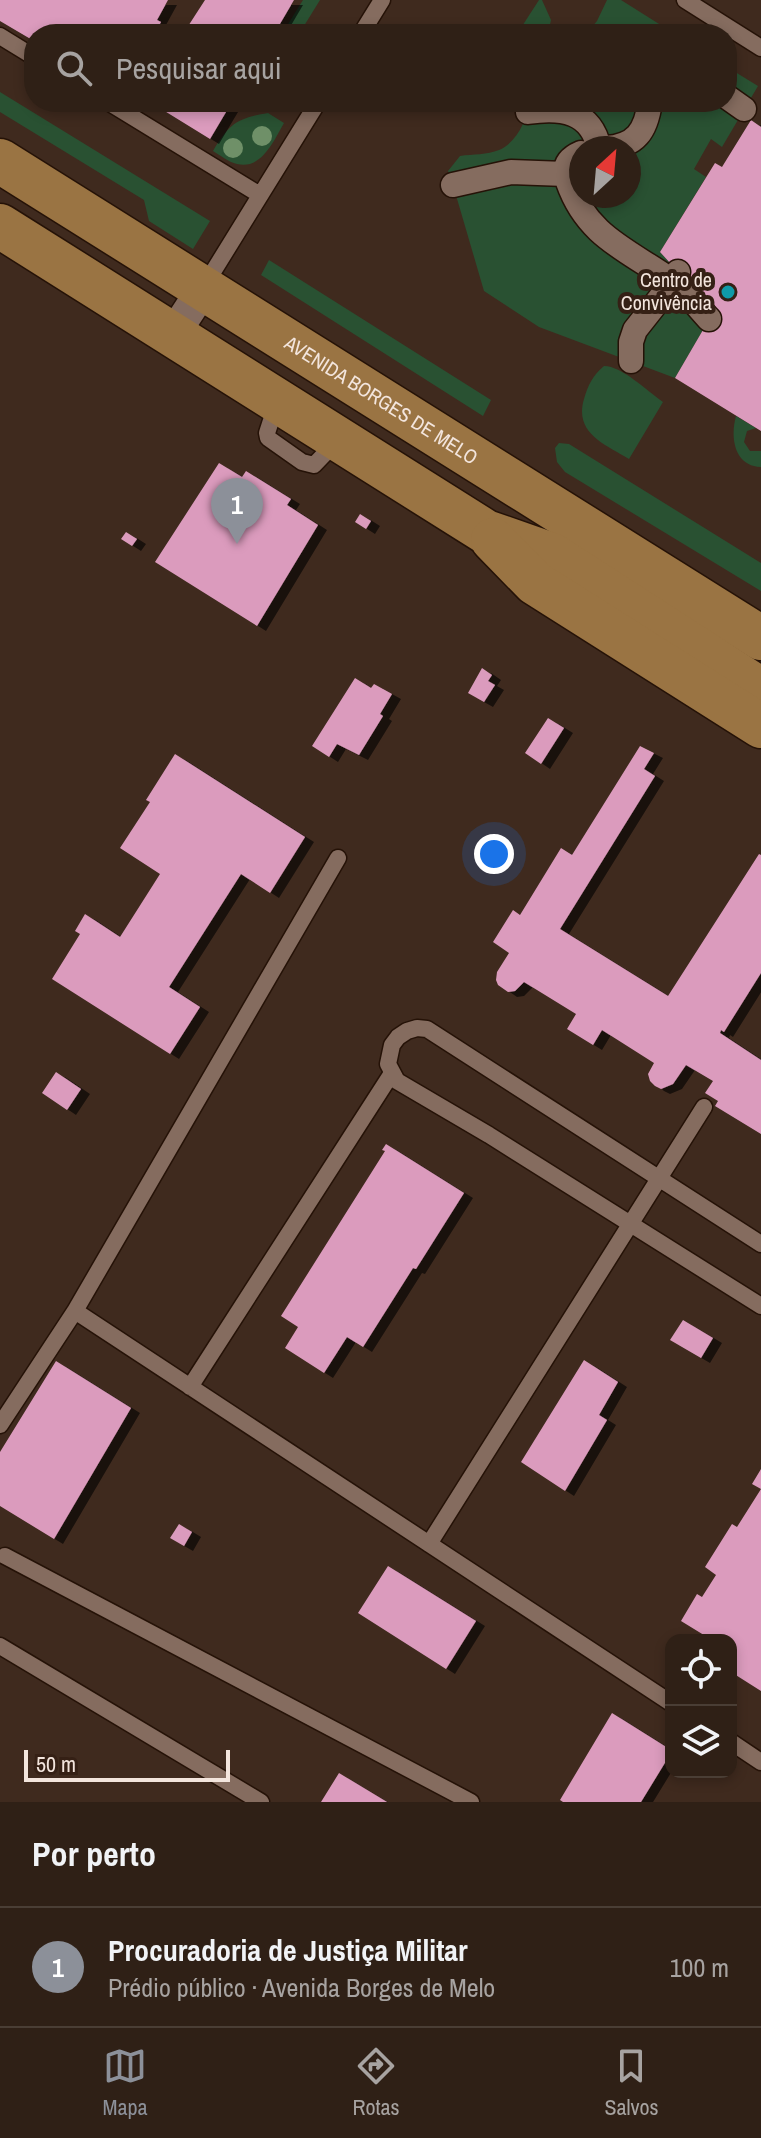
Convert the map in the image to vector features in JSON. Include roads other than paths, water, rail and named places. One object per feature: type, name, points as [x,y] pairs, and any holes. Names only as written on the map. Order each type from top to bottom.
[{"type":"main road","name":"AVENIDA BORGES DE MELO","points":[[5,176],[149,255],[761,638]]},
{"type":"main road","points":[[13,234],[30,231],[43,221],[57,219],[149,255]]},
{"type":"main road","points":[[13,234],[486,532],[552,555],[761,690]]},
{"type":"main road","points":[[486,532],[535,583],[761,726]]},
{"type":"street","points":[[562,112],[587,121],[597,136]]},
{"type":"street","points":[[638,136],[647,112]]},
{"type":"street","points":[[569,161],[565,174],[578,207],[591,225],[609,241],[675,276],[709,319]]},
{"type":"street","points":[[453,185],[511,172],[565,174]]},
{"type":"street","points":[[631,361],[631,342],[635,330],[675,276]]},
{"type":"street","points":[[173,335],[203,289]]},
{"type":"lane","points":[[367,24],[382,0]]},
{"type":"lane","points":[[685,0],[723,24]]},
{"type":"lane","points":[[737,33],[761,48]]},
{"type":"lane","points":[[0,36],[24,51]]},
{"type":"lane","points":[[124,112],[260,195]]},
{"type":"lane","points":[[203,289],[312,112]]},
{"type":"lane","points":[[0,1425],[75,1311],[338,858]]},
{"type":"lane","points":[[761,1244],[427,1029],[417,1028],[398,1037],[392,1045],[388,1064],[397,1081],[489,1135],[761,1306]]},
{"type":"lane","points":[[190,1387],[392,1073]]},
{"type":"lane","points":[[429,1544],[704,1107]]},
{"type":"lane","points":[[75,1311],[665,1699]]},
{"type":"lane","points":[[5,1556],[471,1802]]},
{"type":"lane","points":[[0,1646],[261,1802]]},
{"type":"lane","points":[[737,1746],[761,1762]]},
{"type":"place","name":"Centro de Convivência","points":[[728,292]]},
{"type":"place","name":"Procuradoria de Justiça Militar","points":[[237,544]]}]
